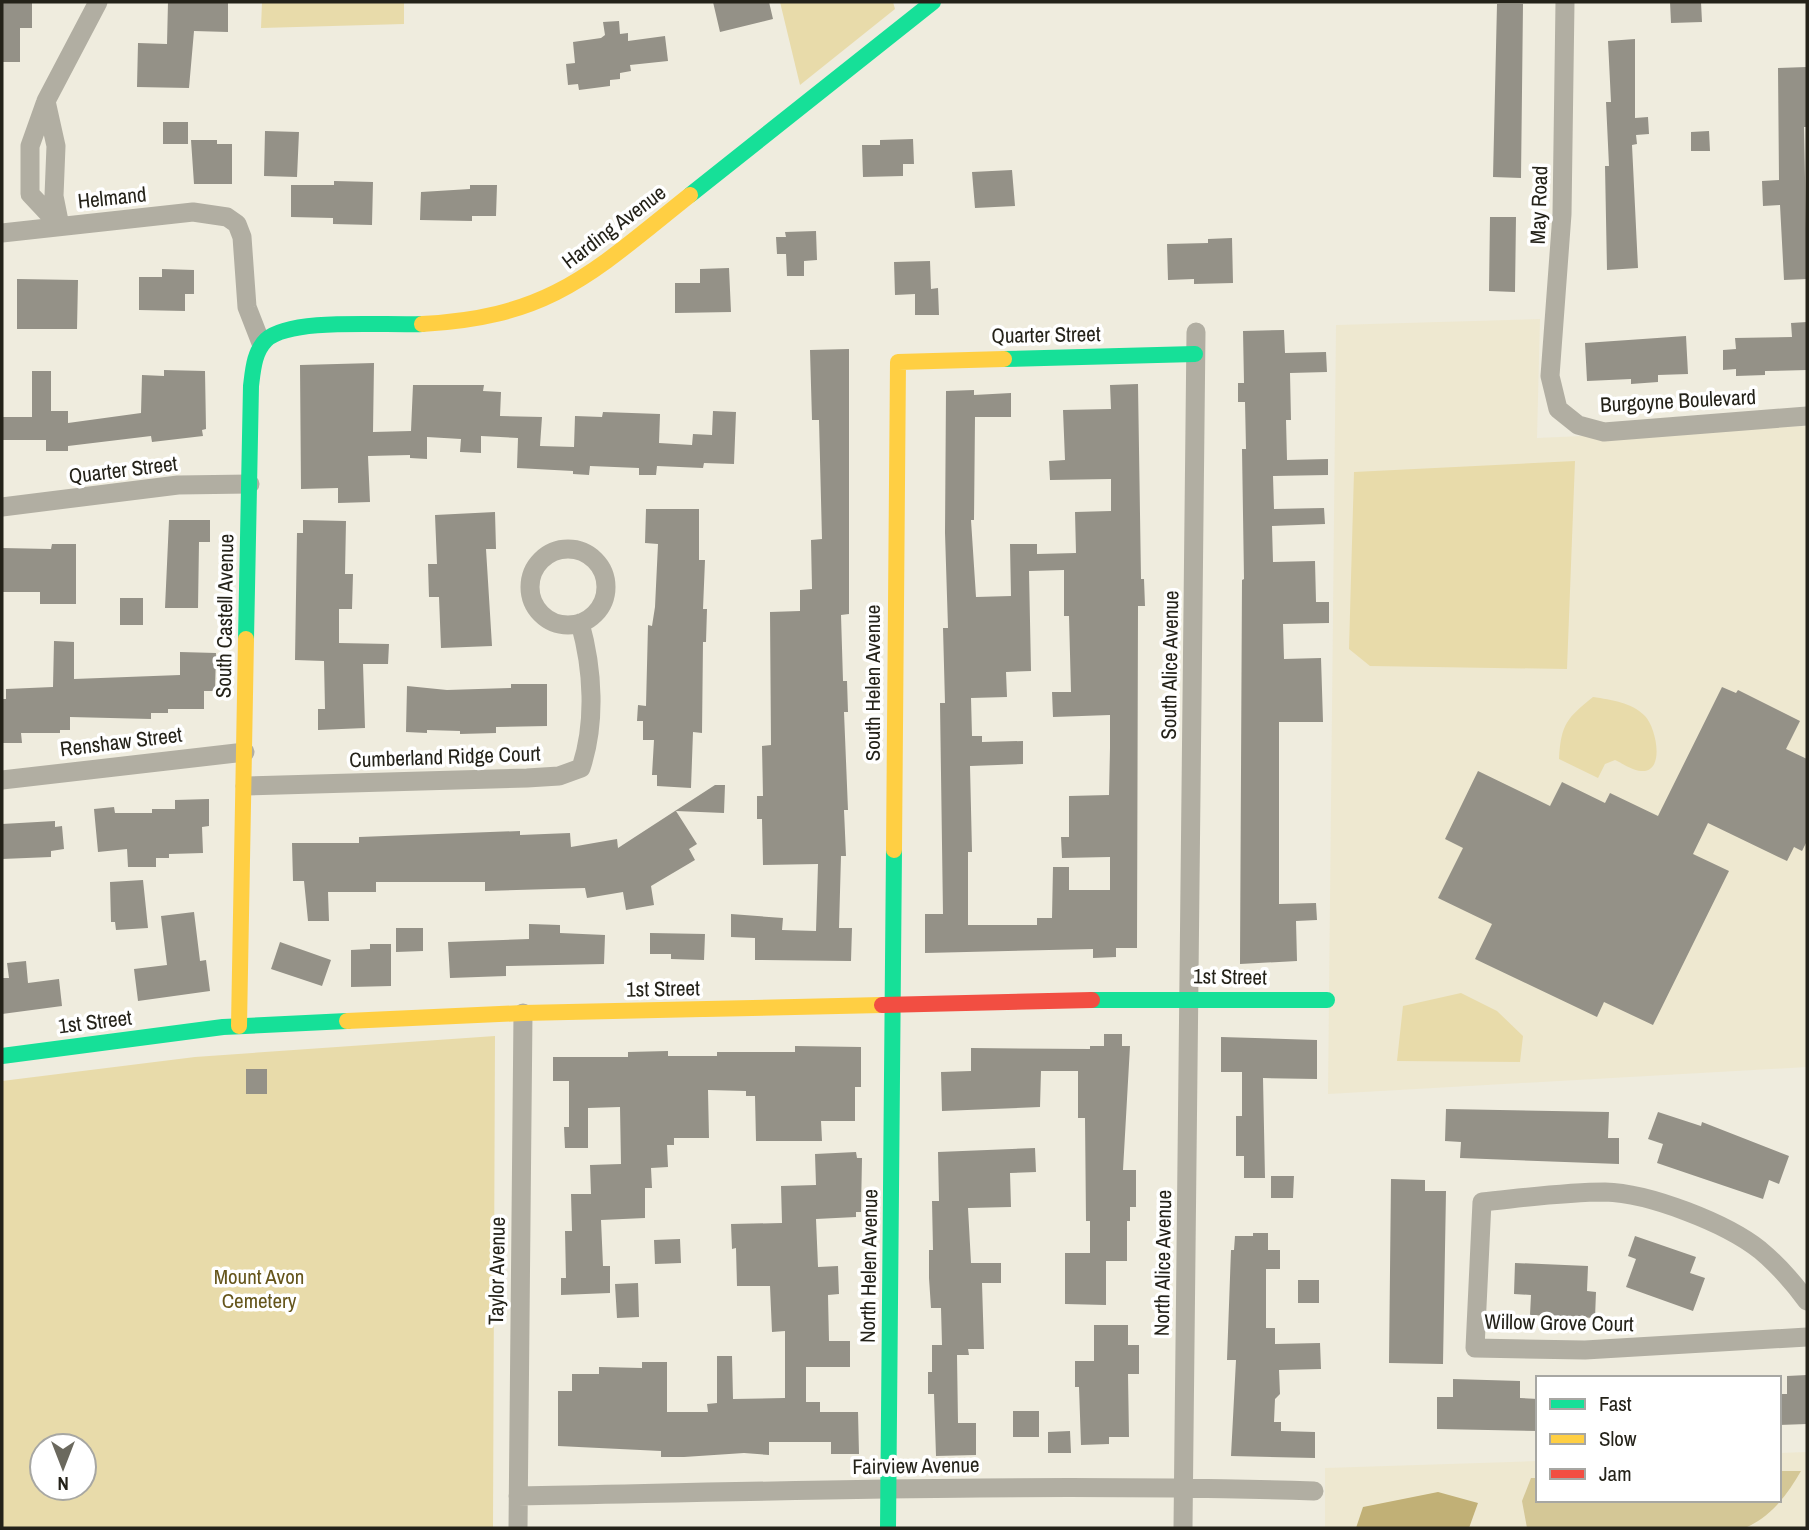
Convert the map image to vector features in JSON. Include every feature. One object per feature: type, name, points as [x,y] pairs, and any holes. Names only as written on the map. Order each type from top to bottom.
[{"type":"street","points":[[60,226],[54,196],[56,146],[46,102],[98,2]]},
{"type":"street","name":"Harding Avenue","points":[[261,343],[270,335],[296,326],[483,318],[518,311],[556,295],[595,271],[933,2]]},
{"type":"street","name":"May Road","points":[[1558,409],[1550,376],[1562,214],[1564,2]]},
{"type":"street","name":"Helmand","points":[[2,233],[193,212],[228,217],[237,224],[242,237],[247,307],[261,343]]},
{"type":"street","name":"South Alice Avenue","points":[[1189,998],[1196,332]]},
{"type":"street","name":"South Castell Avenue","points":[[239,1026],[251,386],[254,362],[261,343]]},
{"type":"street","name":"Quarter Street","points":[[898,362],[1195,354]]},
{"type":"street","name":"South Helen Avenue","points":[[893,1004],[898,362]]},
{"type":"street","name":"Burgoyne Boulevard","points":[[1558,409],[1578,425],[1604,432],[1807,416]]},
{"type":"street","name":"Quarter Street","points":[[2,508],[178,485],[250,484]]},
{"type":"street","name":"Cumberland Ridge Court","points":[[245,786],[527,778],[559,776],[582,768],[590,743],[590,658],[580,623]]},
{"type":"street","name":"Renshaw Street","points":[[2,780],[245,752]]},
{"type":"street","name":"1st Street","points":[[2,1056],[239,1026],[523,1013],[1189,998],[1327,1000]]},
{"type":"street","name":"North Alice Avenue","points":[[1183,1528],[1189,998]]},
{"type":"street","name":"North Helen Avenue","points":[[888,1528],[893,1004]]},
{"type":"street","name":"Taylor Avenue","points":[[518,1528],[523,1013]]},
{"type":"street","name":"Willow Grove Court","points":[[1807,1301],[1789,1277],[1759,1249],[1705,1221],[1655,1202],[1606,1192],[1482,1202],[1475,1348],[1609,1350],[1807,1338]]},
{"type":"street","name":"Fairview Avenue","points":[[518,1496],[1183,1487],[1314,1491]]},
{"type":"shaded area","points":[[1540,319],[1537,438],[1807,426],[1807,1067],[1328,1094],[1336,325]]},
{"type":"shaded area","points":[[1807,1452],[1807,1528],[1325,1528],[1325,1468],[1536,1461],[1536,1502],[1781,1502],[1781,1453]]},
{"type":"shaded area","points":[[1781,1471],[1801,1471],[1781,1500]]},
{"type":"shaded area","points":[[1531,1478],[1536,1478],[1536,1502],[1780,1502],[1763,1518],[1745,1528],[1527,1528],[1522,1501]]},
{"type":"shaded area","points":[[1438,1492],[1478,1503],[1469,1528],[1356,1528],[1363,1507]]},
{"type":"green space","points":[[262,2],[404,2],[404,24],[261,28]]},
{"type":"green space","points":[[780,2],[893,2],[895,9],[800,85]]},
{"type":"green space","points":[[1575,461],[1567,669],[1370,666],[1349,649],[1354,472]]},
{"type":"green space","points":[[1593,697],[1627,705],[1645,716],[1653,730],[1656,748],[1654,765],[1649,770],[1635,770],[1615,760],[1605,764],[1598,778],[1559,759],[1567,723]]},
{"type":"green space","points":[[1461,993],[1497,1011],[1523,1036],[1520,1062],[1397,1061],[1403,1006]]},
{"type":"green space","name":"Mount Avon Cemetery","points":[[495,1036],[493,1528],[2,1528],[2,1081],[195,1057]]},
{"type":"building","points":[[2,2],[32,2],[32,28],[20,28],[20,62],[2,62]]},
{"type":"building","points":[[168,2],[228,2],[228,32],[194,31],[189,88],[137,87],[138,43],[167,44]]},
{"type":"building","points":[[713,2],[769,2],[773,19],[720,32]]},
{"type":"building","points":[[1670,2],[1701,2],[1702,22],[1671,23]]},
{"type":"building","points":[[1497,4],[1523,4],[1521,178],[1493,177]]},
{"type":"building","points":[[619,21],[620,34],[628,33],[628,41],[665,36],[668,61],[630,65],[631,71],[620,73],[620,79],[610,80],[610,86],[579,90],[578,84],[568,85],[566,64],[575,63],[573,42],[601,38],[605,35],[603,22]]},
{"type":"building","points":[[1635,39],[1635,118],[1648,117],[1649,134],[1636,135],[1637,144],[1632,145],[1638,268],[1607,270],[1605,166],[1609,166],[1606,102],[1611,102],[1608,41]]},
{"type":"building","points":[[1807,67],[1807,127],[1804,127],[1807,279],[1784,280],[1780,205],[1763,206],[1762,181],[1779,180],[1778,68]]},
{"type":"building","points":[[163,122],[188,122],[188,144],[163,144]]},
{"type":"building","points":[[265,131],[299,132],[297,177],[264,176]]},
{"type":"building","points":[[1709,131],[1710,151],[1691,151],[1691,132]]},
{"type":"building","points":[[913,139],[914,164],[903,164],[903,176],[863,177],[862,145],[880,145],[880,140]]},
{"type":"building","points":[[191,140],[217,140],[217,144],[232,144],[232,184],[194,184]]},
{"type":"building","points":[[1012,170],[1015,206],[975,208],[972,172]]},
{"type":"building","points":[[334,181],[373,182],[372,225],[333,224],[333,218],[291,217],[291,185],[334,185]]},
{"type":"building","points":[[470,185],[497,185],[496,216],[472,216],[472,221],[420,220],[421,192],[470,189]]},
{"type":"building","points":[[1490,217],[1516,217],[1515,292],[1489,291]]},
{"type":"building","points":[[816,231],[817,260],[804,261],[804,276],[787,276],[786,254],[777,254],[776,237],[786,237],[785,232]]},
{"type":"building","points":[[1232,238],[1233,283],[1194,284],[1194,279],[1168,280],[1167,244],[1208,243],[1208,239]]},
{"type":"building","points":[[930,261],[931,289],[938,288],[939,315],[915,315],[915,294],[895,295],[894,262]]},
{"type":"building","points":[[729,268],[731,312],[675,313],[675,283],[700,283],[700,269]]},
{"type":"building","points":[[162,269],[194,270],[194,294],[185,294],[185,311],[139,310],[139,277],[162,277]]},
{"type":"building","points":[[17,279],[78,280],[77,329],[17,329]]},
{"type":"building","points":[[1807,322],[1807,370],[1765,371],[1765,375],[1736,376],[1736,369],[1723,370],[1723,350],[1736,349],[1735,338],[1792,337],[1791,323]]},
{"type":"building","points":[[1284,330],[1285,353],[1326,352],[1327,372],[1290,373],[1291,420],[1286,420],[1287,460],[1328,459],[1328,475],[1273,476],[1274,509],[1324,508],[1325,524],[1272,526],[1273,562],[1315,561],[1316,602],[1329,602],[1329,623],[1283,624],[1284,659],[1321,658],[1323,722],[1279,722],[1279,904],[1316,903],[1317,920],[1296,921],[1297,961],[1240,964],[1244,579],[1242,449],[1246,449],[1245,402],[1238,402],[1238,383],[1244,383],[1243,331]]},
{"type":"building","points":[[1686,336],[1688,374],[1658,375],[1658,382],[1631,384],[1631,379],[1587,381],[1585,343]]},
{"type":"building","points":[[849,349],[849,614],[841,615],[843,681],[847,681],[848,712],[844,712],[848,810],[844,810],[846,856],[841,856],[839,928],[852,928],[851,961],[755,960],[755,938],[731,937],[731,914],[783,918],[782,930],[816,931],[818,864],[763,865],[762,819],[757,819],[757,796],[763,796],[762,746],[771,745],[770,612],[800,611],[800,590],[812,589],[811,540],[822,539],[819,420],[812,420],[810,350]]},
{"type":"building","points":[[374,363],[373,432],[411,431],[413,385],[484,385],[483,391],[501,392],[500,416],[542,417],[540,446],[574,447],[575,416],[602,417],[603,412],[660,414],[659,443],[692,445],[693,434],[712,435],[713,411],[736,412],[734,464],[704,463],[703,468],[657,466],[656,475],[639,475],[639,468],[590,466],[589,475],[573,474],[573,471],[517,468],[518,438],[481,436],[481,453],[460,452],[461,439],[427,437],[427,459],[410,458],[410,455],[368,456],[370,502],[338,503],[338,488],[301,489],[300,365]]},
{"type":"building","points":[[164,370],[205,371],[206,429],[202,430],[203,436],[152,442],[151,436],[68,446],[68,451],[46,451],[46,440],[2,440],[2,417],[32,417],[32,371],[51,371],[51,411],[68,411],[68,423],[141,413],[142,375],[164,376]]},
{"type":"building","points":[[1138,384],[1141,579],[1144,579],[1145,606],[1138,606],[1137,948],[1116,948],[1116,957],[1093,958],[1093,949],[925,953],[925,914],[943,914],[940,703],[945,703],[943,628],[948,628],[945,533],[946,391],[974,390],[974,395],[1011,393],[1011,417],[975,417],[974,520],[971,520],[976,597],[1011,596],[1010,544],[1037,544],[1037,554],[1076,553],[1075,512],[1111,511],[1111,479],[1050,480],[1049,461],[1065,460],[1063,410],[1111,409],[1110,385]],"holes":[[[1064,570],[1064,616],[1069,616],[1071,692],[1052,692],[1053,717],[1110,715],[1110,748],[1109,795],[1069,796],[1069,837],[1061,837],[1062,858],[1110,857],[1110,890],[1069,890],[1069,867],[1053,867],[1052,918],[1037,918],[1037,925],[968,925],[968,852],[972,852],[970,766],[1023,764],[1023,741],[982,742],[982,736],[972,736],[971,698],[1007,697],[1006,672],[1031,671],[1029,571]]]},
{"type":"building","points":[[646,509],[699,509],[699,560],[705,560],[703,609],[707,609],[706,642],[703,642],[702,733],[693,732],[691,788],[657,786],[657,775],[652,775],[654,740],[643,740],[643,721],[637,721],[638,705],[646,706],[648,625],[652,626],[655,607],[658,544],[645,543]]},
{"type":"building","points":[[495,512],[496,549],[486,549],[492,646],[441,648],[439,597],[429,597],[428,564],[437,564],[435,515]]},
{"type":"building","points":[[169,520],[210,520],[210,542],[199,542],[198,608],[165,608]]},
{"type":"building","points":[[303,520],[346,521],[345,574],[353,574],[352,609],[339,609],[339,643],[389,644],[388,664],[363,664],[365,728],[318,730],[318,709],[325,709],[324,661],[295,660],[297,533],[303,533]]},
{"type":"building","points":[[52,544],[76,544],[76,604],[40,604],[40,592],[2,592],[2,548],[51,549]]},
{"type":"building","points":[[120,598],[143,598],[143,625],[120,625]]},
{"type":"building","points":[[54,641],[74,642],[74,679],[180,675],[180,652],[216,653],[215,691],[204,691],[204,709],[168,709],[168,713],[151,713],[151,719],[70,717],[70,730],[60,730],[60,733],[21,733],[22,743],[2,743],[2,699],[6,699],[6,689],[53,687]]},
{"type":"building","points":[[511,684],[547,684],[547,726],[496,727],[496,733],[460,734],[460,731],[427,730],[427,733],[406,732],[407,686],[447,690],[511,688]]},
{"type":"building","points":[[1722,687],[1736,693],[1738,690],[1800,721],[1786,749],[1807,759],[1807,841],[1802,851],[1794,847],[1787,861],[1708,823],[1693,854],[1729,871],[1653,1025],[1604,1002],[1597,1017],[1475,959],[1492,924],[1438,898],[1463,848],[1445,839],[1478,771],[1550,806],[1562,782],[1605,803],[1610,793],[1658,816]]},
{"type":"building","points":[[715,785],[725,785],[724,813],[676,811],[697,844],[689,849],[695,860],[651,886],[654,905],[626,910],[623,892],[587,898],[585,888],[485,891],[485,882],[376,882],[376,892],[328,892],[329,921],[308,921],[304,881],[293,881],[292,843],[359,843],[359,837],[520,831],[520,835],[570,833],[571,847],[617,839],[618,848]]},
{"type":"building","points":[[209,799],[209,826],[202,827],[203,853],[169,854],[169,858],[156,858],[156,867],[128,867],[127,849],[98,852],[94,809],[114,807],[115,813],[152,813],[152,809],[175,809],[175,800]]},
{"type":"building","points":[[55,821],[55,827],[62,826],[64,849],[51,851],[51,857],[2,859],[2,824]]},
{"type":"building","points":[[143,880],[148,928],[116,930],[115,922],[111,922],[110,882]]},
{"type":"building","points":[[194,912],[200,961],[206,960],[210,991],[138,1001],[134,969],[167,965],[161,916]]},
{"type":"building","points":[[529,924],[560,925],[560,933],[605,935],[604,964],[506,966],[506,976],[450,978],[448,942],[529,939]]},
{"type":"building","points":[[396,928],[423,928],[423,951],[396,952]]},
{"type":"building","points":[[650,933],[705,934],[704,960],[671,959],[671,954],[650,954]]},
{"type":"building","points":[[280,942],[331,960],[322,986],[271,969]]},
{"type":"building","points":[[370,944],[391,944],[391,986],[351,987],[351,950],[370,949]]},
{"type":"building","points":[[26,961],[28,983],[59,979],[62,1006],[2,1014],[2,978],[9,978],[7,963]]},
{"type":"building","points":[[1104,1034],[1122,1034],[1122,1046],[1130,1046],[1123,1170],[1136,1170],[1136,1207],[1130,1207],[1130,1221],[1127,1221],[1127,1261],[1106,1261],[1106,1305],[1065,1304],[1065,1253],[1090,1253],[1090,1221],[1086,1221],[1085,1118],[1078,1118],[1078,1071],[1041,1071],[1040,1107],[942,1111],[941,1072],[971,1071],[971,1048],[1090,1049],[1090,1046],[1104,1046]]},
{"type":"building","points":[[1221,1037],[1317,1040],[1317,1079],[1263,1078],[1265,1178],[1244,1178],[1244,1156],[1236,1156],[1236,1116],[1242,1116],[1242,1072],[1221,1072]]},
{"type":"building","points":[[795,1046],[861,1047],[861,1087],[855,1087],[855,1121],[821,1121],[822,1141],[756,1141],[755,1096],[746,1096],[746,1091],[708,1090],[709,1138],[674,1138],[674,1145],[667,1145],[668,1167],[651,1168],[652,1188],[645,1188],[645,1218],[601,1220],[603,1266],[610,1266],[610,1293],[561,1295],[561,1278],[566,1278],[565,1231],[572,1231],[571,1194],[591,1194],[590,1165],[621,1164],[620,1107],[588,1108],[588,1148],[565,1148],[564,1127],[569,1127],[569,1081],[553,1081],[553,1057],[628,1057],[628,1052],[668,1051],[668,1056],[717,1056],[717,1052],[795,1052]]},
{"type":"building","points":[[246,1069],[267,1069],[267,1094],[246,1094]]},
{"type":"building","points":[[1446,1109],[1609,1112],[1608,1138],[1619,1138],[1619,1164],[1460,1158],[1461,1142],[1445,1141]]},
{"type":"building","points":[[1658,1112],[1701,1126],[1702,1122],[1789,1156],[1779,1184],[1769,1180],[1763,1199],[1657,1163],[1663,1144],[1648,1139]]},
{"type":"building","points":[[1035,1148],[1036,1172],[1010,1173],[1011,1207],[968,1208],[971,1263],[1001,1263],[1001,1283],[982,1283],[984,1349],[968,1349],[969,1355],[957,1355],[958,1423],[976,1423],[976,1455],[936,1456],[934,1394],[928,1394],[928,1372],[932,1372],[932,1345],[942,1345],[941,1308],[931,1308],[929,1278],[929,1250],[933,1250],[932,1201],[939,1201],[938,1152]]},
{"type":"building","points":[[856,1152],[857,1158],[862,1158],[861,1212],[856,1212],[856,1217],[816,1219],[818,1267],[838,1266],[839,1294],[828,1295],[829,1341],[850,1341],[850,1367],[806,1367],[806,1402],[820,1402],[820,1412],[858,1412],[859,1454],[831,1454],[831,1442],[769,1442],[769,1455],[744,1453],[684,1457],[661,1457],[661,1451],[558,1446],[558,1391],[572,1391],[572,1374],[599,1374],[599,1367],[642,1368],[642,1362],[667,1362],[667,1412],[708,1412],[707,1404],[717,1403],[717,1356],[732,1356],[733,1399],[785,1398],[785,1331],[772,1332],[770,1286],[737,1286],[736,1248],[732,1249],[731,1224],[782,1223],[781,1186],[816,1185],[815,1154]]},
{"type":"building","points":[[1271,1176],[1294,1176],[1293,1198],[1271,1198]]},
{"type":"building","points":[[1391,1179],[1425,1180],[1425,1191],[1446,1191],[1443,1364],[1389,1363]]},
{"type":"building","points":[[1253,1233],[1268,1233],[1268,1250],[1280,1250],[1280,1269],[1266,1269],[1266,1328],[1275,1328],[1275,1344],[1320,1343],[1321,1369],[1279,1370],[1280,1394],[1275,1399],[1274,1422],[1281,1422],[1281,1431],[1315,1432],[1315,1458],[1231,1456],[1236,1360],[1227,1360],[1231,1250],[1234,1250],[1235,1236],[1253,1236]]},
{"type":"building","points":[[1635,1236],[1696,1257],[1690,1273],[1705,1278],[1693,1311],[1626,1287],[1636,1259],[1628,1256]]},
{"type":"building","points":[[680,1239],[681,1263],[655,1264],[654,1240]]},
{"type":"building","points":[[1515,1263],[1588,1266],[1587,1291],[1596,1292],[1595,1318],[1530,1315],[1531,1295],[1514,1294]]},
{"type":"building","points":[[1298,1280],[1319,1280],[1319,1303],[1298,1303]]},
{"type":"building","points":[[638,1283],[639,1317],[617,1318],[615,1284]]},
{"type":"building","points":[[1094,1325],[1128,1325],[1128,1345],[1139,1345],[1139,1374],[1128,1374],[1129,1437],[1109,1437],[1109,1444],[1081,1445],[1079,1387],[1075,1387],[1075,1361],[1094,1361]]},
{"type":"building","points":[[1807,1375],[1807,1424],[1781,1425],[1781,1394],[1787,1394],[1787,1376]]},
{"type":"building","points":[[1453,1379],[1520,1381],[1520,1398],[1536,1399],[1536,1431],[1437,1429],[1437,1397],[1453,1397]]},
{"type":"building","points":[[1013,1411],[1039,1411],[1039,1437],[1013,1437]]},
{"type":"building","points":[[1070,1431],[1071,1453],[1048,1453],[1048,1432]]},
{"type":"traffic: fast","points":[[690,195],[933,2]]},
{"type":"traffic: fast","points":[[246,639],[251,386],[259,350],[266,340],[296,328],[340,324],[422,324]]},
{"type":"traffic: fast","points":[[1004,359],[1195,354]]},
{"type":"traffic: fast","points":[[888,1528],[894,850]]},
{"type":"traffic: fast","points":[[1092,1000],[1327,1000]]},
{"type":"traffic: fast","points":[[2,1056],[223,1027],[347,1021]]},
{"type":"traffic: slow","points":[[422,324],[467,320],[505,312],[568,286],[597,268],[690,195]]},
{"type":"traffic: slow","points":[[894,850],[898,362],[1004,359]]},
{"type":"traffic: slow","points":[[239,1026],[246,639]]},
{"type":"traffic: slow","points":[[347,1021],[523,1013],[882,1005]]},
{"type":"traffic: jam","points":[[882,1005],[1092,1000]]}]
